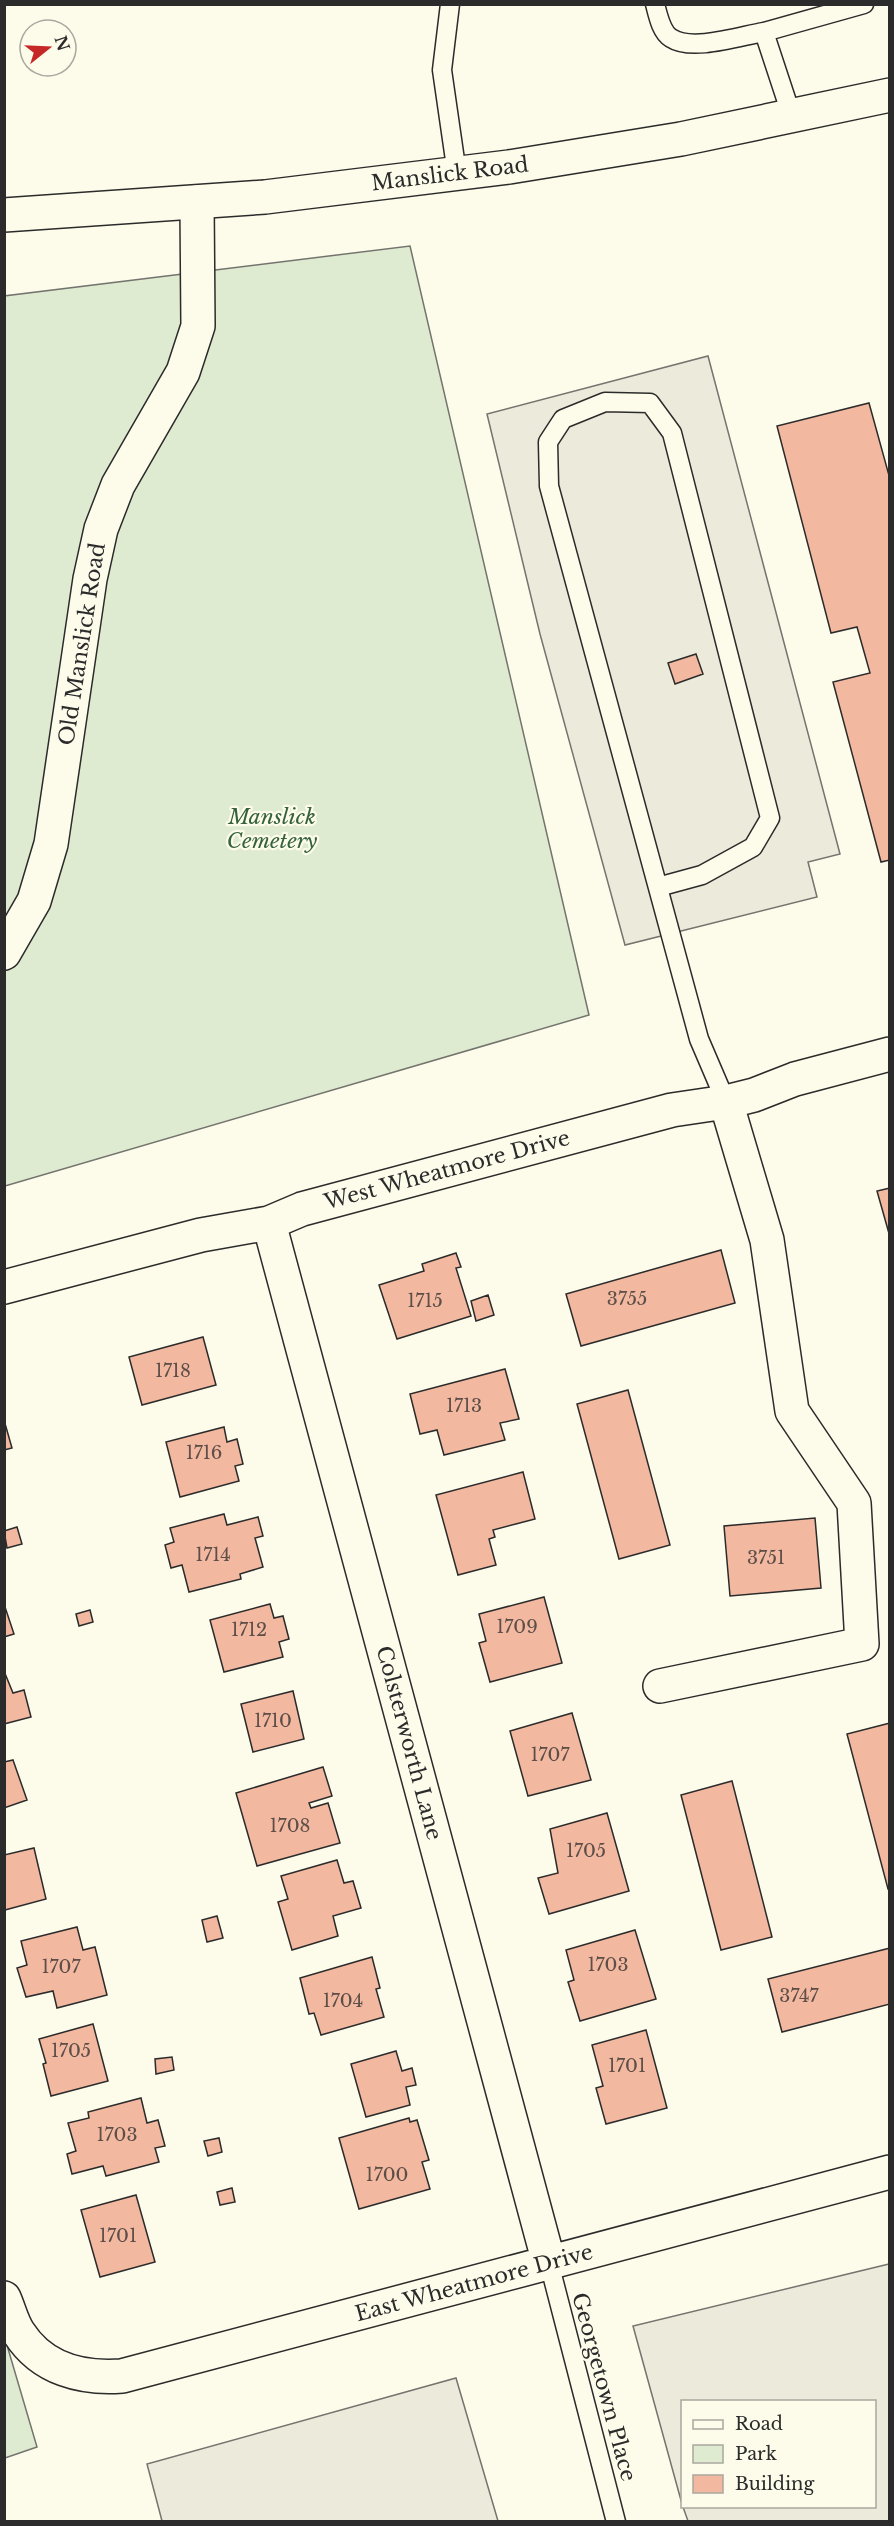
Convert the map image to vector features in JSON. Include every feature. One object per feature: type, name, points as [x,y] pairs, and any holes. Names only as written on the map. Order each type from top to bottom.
[{"type":"street","name":"Manslick Road","points":[[4,215],[265,197],[457,174],[669,141],[890,95]]},
{"type":"street","name":"Old Manslick Road","points":[[4,953],[34,901],[51,844],[90,579],[101,529],[118,485],[183,372],[198,326],[197,202]]},
{"type":"street","name":"West Wheatmore Drive","points":[[4,1287],[201,1235],[269,1223],[302,1209],[672,1110],[726,1102],[754,1095],[795,1078],[890,1054]]},
{"type":"street","points":[[660,1686],[862,1644],[854,1503],[792,1411],[767,1240],[726,1102]]},
{"type":"street","name":"Colsterworth Lane","points":[[269,1223],[549,2263]]},
{"type":"street","name":"East Wheatmore Drive","points":[[4,2298],[18,2332],[34,2351],[57,2367],[71,2373],[97,2378],[122,2376],[890,2172]]},
{"type":"lane","points":[[450,4],[442,70],[457,174]]},
{"type":"lane","points":[[655,4],[659,22],[669,38],[690,45],[764,32],[840,8],[864,4]]},
{"type":"lane","points":[[764,32],[792,117]]},
{"type":"lane","points":[[658,887],[702,875],[753,847],[770,818],[672,433],[650,403],[606,402],[563,419],[548,442],[549,486],[699,1039],[726,1102]]},
{"type":"lane","name":"Georgetown Place","points":[[549,2263],[616,2522]]},
{"type":"green space","name":"Manslick Cemetery","points":[[410,246],[589,1015],[5,1186],[4,296]]},
{"type":"green space","points":[[4,2335],[37,2447],[5,2458],[4,2458]]},
{"type":"shaded area","points":[[708,356],[840,854],[808,862],[817,897],[625,945],[540,634],[487,414]]},
{"type":"shaded area","points":[[889,2264],[889,2521],[688,2521],[683,2508],[876,2508],[876,2400],[681,2400],[681,2500],[633,2326]]},
{"type":"shaded area","points":[[456,2378],[498,2521],[162,2521],[147,2464]]},
{"type":"building","points":[[869,403],[890,479],[890,860],[881,862],[833,682],[870,673],[857,627],[831,633],[777,426]]},
{"type":"building","points":[[696,654],[703,674],[675,684],[668,663]]},
{"type":"building","points":[[890,1188],[890,1237],[877,1191]]},
{"type":"building","points":[[721,1250],[735,1303],[581,1346],[566,1294]]},
{"type":"building","points":[[456,1253],[461,1267],[456,1268],[471,1316],[397,1339],[379,1285],[424,1271],[422,1264]]},
{"type":"building","points":[[488,1295],[494,1315],[476,1321],[471,1301]]},
{"type":"building","points":[[203,1337],[216,1385],[142,1405],[129,1357]]},
{"type":"building","points":[[505,1369],[519,1419],[500,1423],[505,1440],[444,1455],[437,1430],[420,1434],[410,1394]]},
{"type":"building","points":[[628,1390],[670,1545],[619,1559],[577,1404]]},
{"type":"building","points":[[4,1420],[12,1448],[4,1450]]},
{"type":"building","points":[[224,1427],[227,1442],[237,1439],[243,1464],[235,1466],[239,1481],[180,1497],[166,1442]]},
{"type":"building","points":[[523,1472],[535,1519],[493,1530],[495,1537],[489,1539],[496,1565],[458,1575],[436,1495]]},
{"type":"building","points":[[224,1514],[227,1525],[258,1517],[263,1536],[255,1538],[263,1567],[240,1574],[241,1579],[189,1592],[182,1565],[171,1568],[165,1545],[174,1542],[170,1528]]},
{"type":"building","points":[[815,1518],[821,1588],[730,1596],[724,1526]]},
{"type":"building","points":[[17,1527],[22,1544],[7,1548],[4,1531]]},
{"type":"building","points":[[544,1597],[562,1663],[490,1682],[479,1643],[486,1641],[479,1614]]},
{"type":"building","points":[[4,1604],[14,1634],[4,1637]]},
{"type":"building","points":[[270,1604],[274,1618],[283,1616],[289,1639],[279,1642],[283,1657],[224,1672],[210,1620]]},
{"type":"building","points":[[90,1610],[93,1622],[79,1626],[76,1614]]},
{"type":"building","points":[[4,1671],[13,1693],[24,1690],[31,1717],[4,1724]]},
{"type":"building","points":[[293,1691],[304,1739],[253,1752],[241,1704]]},
{"type":"building","points":[[572,1713],[591,1780],[528,1796],[510,1731]]},
{"type":"building","points":[[890,1723],[890,1888],[888,1889],[847,1734]]},
{"type":"building","points":[[13,1760],[27,1800],[4,1808],[4,1762]]},
{"type":"building","points":[[323,1767],[332,1796],[309,1803],[311,1808],[328,1803],[340,1843],[257,1866],[236,1793]]},
{"type":"building","points":[[732,1781],[772,1937],[721,1950],[681,1795]]},
{"type":"building","points":[[607,1813],[629,1891],[549,1914],[538,1878],[558,1873],[550,1829]]},
{"type":"building","points":[[34,1848],[46,1899],[5,1910],[4,1855]]},
{"type":"building","points":[[337,1860],[344,1883],[353,1881],[361,1908],[333,1916],[338,1936],[292,1950],[278,1902],[288,1899],[281,1876]]},
{"type":"building","points":[[217,1916],[223,1938],[207,1942],[202,1920]]},
{"type":"building","points":[[77,1927],[83,1950],[95,1947],[107,1995],[57,2008],[53,1991],[26,1997],[17,1968],[27,1965],[21,1941]]},
{"type":"building","points":[[635,1930],[656,1999],[580,2021],[568,1982],[574,1980],[566,1950]]},
{"type":"building","points":[[890,1948],[890,2004],[782,2032],[768,1979]]},
{"type":"building","points":[[372,1957],[380,1988],[376,1989],[384,2017],[321,2035],[314,2013],[309,2014],[300,1978]]},
{"type":"building","points":[[93,2024],[108,2081],[51,2096],[43,2064],[46,2063],[39,2039]]},
{"type":"building","points":[[646,2030],[667,2108],[606,2124],[596,2088],[603,2086],[592,2045]]},
{"type":"building","points":[[396,2051],[402,2071],[412,2068],[416,2085],[406,2087],[410,2105],[366,2117],[351,2064]]},
{"type":"building","points":[[172,2057],[174,2070],[156,2074],[155,2059]]},
{"type":"building","points":[[141,2098],[147,2123],[158,2120],[165,2146],[155,2148],[159,2162],[106,2176],[103,2166],[72,2174],[67,2154],[76,2151],[68,2123],[89,2118],[88,2112]]},
{"type":"building","points":[[409,2118],[410,2122],[417,2120],[429,2160],[422,2162],[430,2189],[359,2209],[339,2138]]},
{"type":"building","points":[[219,2138],[222,2152],[208,2156],[204,2141]]},
{"type":"building","points":[[232,2188],[235,2202],[220,2205],[217,2192]]},
{"type":"building","points":[[136,2195],[155,2262],[100,2277],[81,2210]]}]
